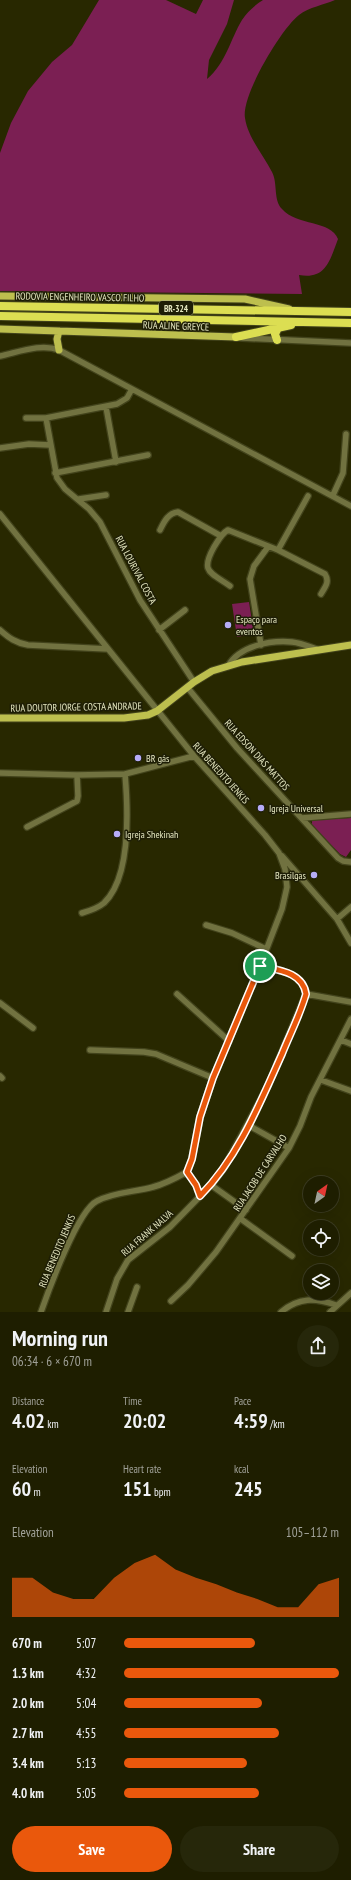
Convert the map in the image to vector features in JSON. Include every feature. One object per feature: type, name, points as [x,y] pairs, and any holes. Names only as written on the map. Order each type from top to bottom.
[{"type":"highway","name":"RODOVIA ENGENHEIRO VASCO FILHO","points":[[0,306],[351,312]]},
{"type":"highway","name":"RODOVIA ENGENHEIRO VASCO FILHO","points":[[0,316],[351,323]]},
{"type":"highway","points":[[236,337],[305,322]]},
{"type":"highway","points":[[277,340],[275,334],[278,328]]},
{"type":"main road","points":[[0,296],[244,299],[301,311]]},
{"type":"main road","name":"RUA ALINE GREYCE","points":[[0,329],[236,337]]},
{"type":"main road","points":[[59,331],[57,344],[59,350]]},
{"type":"main road","name":"RUA DOUTOR JORGE COSTA ANDRADE","points":[[0,718],[124,718],[148,715],[157,711],[187,687],[212,671],[228,666],[263,659],[351,645]]},
{"type":"street","name":"RUA ALINE GREYCE","points":[[236,337],[351,343]]},
{"type":"street","points":[[0,356],[43,347],[51,347],[59,350],[333,495],[351,506]]},
{"type":"street","points":[[26,418],[46,418],[106,407],[124,402],[132,389]]},
{"type":"street","points":[[106,407],[116,462]]},
{"type":"street","name":"RUA LOURIVAL COSTA","points":[[46,418],[56,473],[66,489],[79,499],[100,522],[129,581],[158,630],[194,682]]},
{"type":"street","points":[[333,495],[343,473],[348,450],[346,434]]},
{"type":"street","points":[[0,448],[29,444],[50,445]]},
{"type":"street","points":[[56,473],[148,455]]},
{"type":"street","points":[[79,499],[106,495]]},
{"type":"street","points":[[278,550],[308,496]]},
{"type":"street","points":[[160,530],[168,516],[172,513],[178,512],[221,536]]},
{"type":"street","name":"RUA BENEDITO JENKIS","points":[[1,516],[194,756],[279,853],[285,869],[287,887],[282,909],[260,966],[213,1078],[200,1117],[192,1159],[187,1172],[154,1187],[116,1194],[96,1201],[89,1206],[77,1224],[41,1312]]},
{"type":"street","points":[[230,586],[210,571],[206,566],[207,561],[221,536],[225,531],[231,530],[278,550],[325,574],[328,578],[327,583],[321,594]]},
{"type":"street","points":[[261,645],[250,579],[254,566],[268,547]]},
{"type":"street","points":[[158,630],[185,610]]},
{"type":"street","points":[[0,630],[19,643],[28,645],[108,649]]},
{"type":"street","points":[[228,666],[231,659],[242,650],[261,645],[291,642],[320,650]]},
{"type":"street","name":"RUA EDSON DIAS MATTOS","points":[[187,687],[237,748],[338,858],[351,862]]},
{"type":"street","points":[[0,772],[77,775],[125,774],[194,756]]},
{"type":"street","points":[[82,913],[99,906],[108,896],[118,879],[124,853],[126,802],[125,774]]},
{"type":"street","points":[[27,827],[77,801],[77,775]]},
{"type":"street","points":[[302,818],[351,814]]},
{"type":"street","points":[[279,853],[337,919],[351,943]]},
{"type":"street","points":[[337,919],[351,907]]},
{"type":"street","points":[[206,925],[232,933],[266,949]]},
{"type":"street","points":[[260,966],[286,972],[295,976],[305,987],[306,994],[351,1002]]},
{"type":"street","points":[[177,994],[229,1041]]},
{"type":"street","name":"RUA FRANK NALVA","points":[[106,1312],[117,1279],[128,1260],[170,1227],[211,1185],[224,1168],[271,1079],[306,994]]},
{"type":"street","points":[[0,1003],[33,1028]]},
{"type":"street","name":"RUA JACOB DE CARVALHO","points":[[171,1301],[188,1285],[240,1219],[289,1148],[300,1126],[311,1097],[351,1019]]},
{"type":"street","points":[[341,1040],[351,1044]]},
{"type":"street","points":[[90,1050],[144,1052],[156,1054],[213,1078]]},
{"type":"street","points":[[321,1080],[351,1092]]},
{"type":"street","points":[[248,1125],[289,1148]]},
{"type":"street","points":[[187,1172],[196,1185],[200,1196]]},
{"type":"street","points":[[211,1185],[246,1210]]},
{"type":"street","points":[[240,1219],[292,1256]]},
{"type":"street","points":[[128,1312],[137,1287]]},
{"type":"street","points":[[330,1312],[351,1293]]},
{"type":"street","points":[[281,1312],[296,1303],[311,1299],[336,1305]]},
{"type":"shaded area","points":[[99,0],[166,0],[196,14],[203,0],[234,0],[227,24],[209,60],[207,79],[219,66],[244,17],[251,9],[263,0],[335,0],[307,10],[291,23],[282,34],[264,64],[249,95],[245,108],[245,118],[249,132],[274,176],[276,196],[279,205],[288,214],[296,218],[328,229],[334,233],[338,239],[326,267],[315,274],[308,276],[299,275],[302,294],[0,291],[0,153],[11,123],[28,91],[52,62],[72,45]]},
{"type":"shaded area","points":[[249,602],[254,634],[237,637],[232,604]]},
{"type":"shaded area","points":[[351,818],[351,850],[346,857],[340,854],[312,825],[312,820]]},
{"type":"place","name":"Espaço para eventos","points":[[228,625]]},
{"type":"place","name":"BR gás","points":[[138,758]]},
{"type":"place","name":"Igreja Universal","points":[[261,808]]},
{"type":"place","name":"Igreja Shekinah","points":[[117,834]]},
{"type":"place","name":"Brasilgas","points":[[314,875]]},
{"type":"route","points":[[260,966],[286,972],[295,976],[305,987],[306,994],[304,1003],[268,1086],[248,1125],[224,1168],[200,1196],[196,1185],[187,1172],[192,1159],[200,1117],[213,1078],[260,966]]}]
